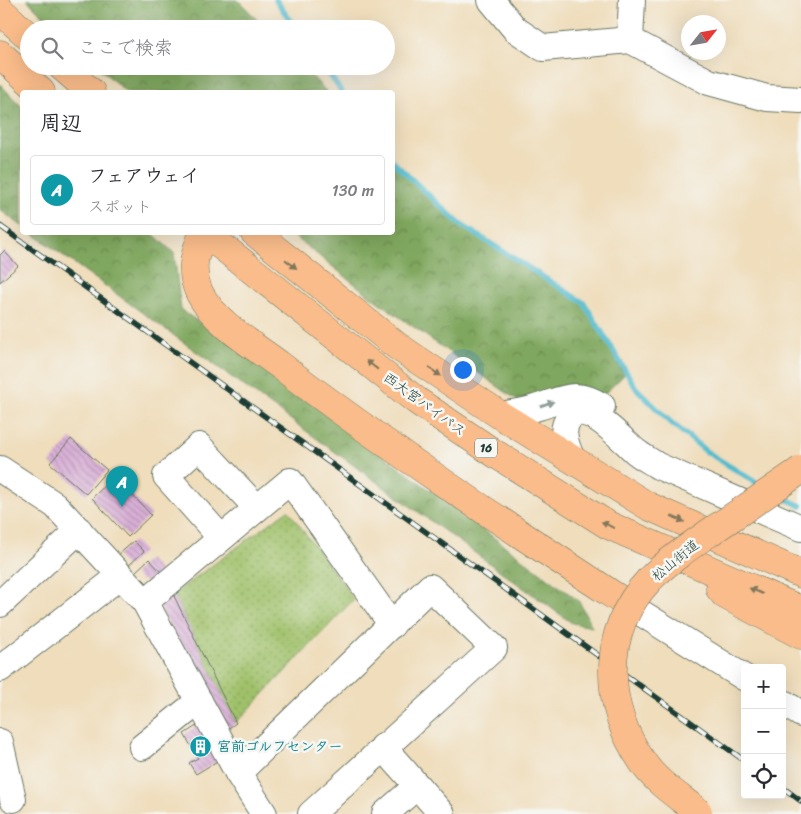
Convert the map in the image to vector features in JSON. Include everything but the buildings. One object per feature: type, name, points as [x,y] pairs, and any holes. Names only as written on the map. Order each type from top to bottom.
[{"type":"main road","points":[[0,10],[20,29]]},
{"type":"main road","points":[[0,54],[20,72]]},
{"type":"main road","points":[[23,75],[40,90]]},
{"type":"main road","points":[[71,75],[88,90]]},
{"type":"main road","points":[[203,235],[196,250],[193,272],[200,294],[224,322],[339,411],[630,606]]},
{"type":"main road","name":"西大宮バイパス","points":[[208,235],[417,401],[494,453],[608,525],[801,610]]},
{"type":"main road","points":[[258,235],[397,346],[500,415],[648,506],[801,574]]},
{"type":"main road","points":[[224,322],[207,290],[201,272],[211,260],[232,253]]},
{"type":"main road","name":"松山街道","points":[[698,812],[645,766],[625,732],[615,703],[612,671],[618,636],[630,606],[650,580],[676,556],[801,470]]},
{"type":"main road","points":[[727,541],[801,560]]},
{"type":"main road","points":[[706,568],[724,595],[801,635]]},
{"type":"street","points":[[491,0],[515,29],[543,48],[630,40],[708,82],[767,98],[801,100]]},
{"type":"street","points":[[630,40],[632,0]]},
{"type":"street","points":[[500,415],[534,409],[568,396],[588,398],[604,407],[613,418],[621,438]]},
{"type":"street","points":[[572,459],[564,438],[564,428],[569,418],[576,413],[595,416],[637,452],[658,466],[801,528]]},
{"type":"street","points":[[221,538],[166,476],[199,446],[257,508]]},
{"type":"street","points":[[0,469],[54,505],[80,530],[145,602],[238,773],[255,810]]},
{"type":"street","points":[[145,602],[290,481],[392,624]]},
{"type":"street","points":[[0,604],[80,530]]},
{"type":"street","points":[[0,668],[120,576]]},
{"type":"street","points":[[238,773],[430,587],[494,648],[311,814]]},
{"type":"street","points":[[630,606],[741,675]]},
{"type":"street","points":[[142,747],[198,701]]},
{"type":"street","points":[[0,742],[13,799]]},
{"type":"street","points":[[383,747],[442,814]]},
{"type":"street","points":[[385,814],[417,786]]},
{"type":"green space","points":[[27,0],[238,0],[257,20],[48,20]]},
{"type":"green space","points":[[107,75],[311,75],[325,90],[124,90]]},
{"type":"green space","points":[[0,84],[20,105],[20,225],[0,210]]},
{"type":"green space","points":[[395,163],[460,224],[584,303],[624,375],[603,395],[567,384],[524,405],[374,299],[293,235],[395,235]]},
{"type":"green space","points":[[35,235],[154,235],[174,253],[181,310],[254,359],[579,601],[592,627],[572,623]]},
{"type":"green space","points":[[288,510],[354,599],[236,723],[173,594]]},
{"type":"waterway","points":[[276,0],[290,20]]},
{"type":"waterway","points":[[330,75],[341,90]]},
{"type":"waterway","points":[[395,164],[460,224],[584,303],[636,388],[668,420],[707,452],[763,487]]},
{"type":"waterway","points":[[778,495],[801,506]]},
{"type":"railway","points":[[0,226],[741,758]]},
{"type":"railway","points":[[786,790],[801,801]]},
{"type":"place","name":"フェアウェイ","points":[[122,507]]},
{"type":"place","name":"宮前ゴルフセンター","points":[[201,746]]}]
